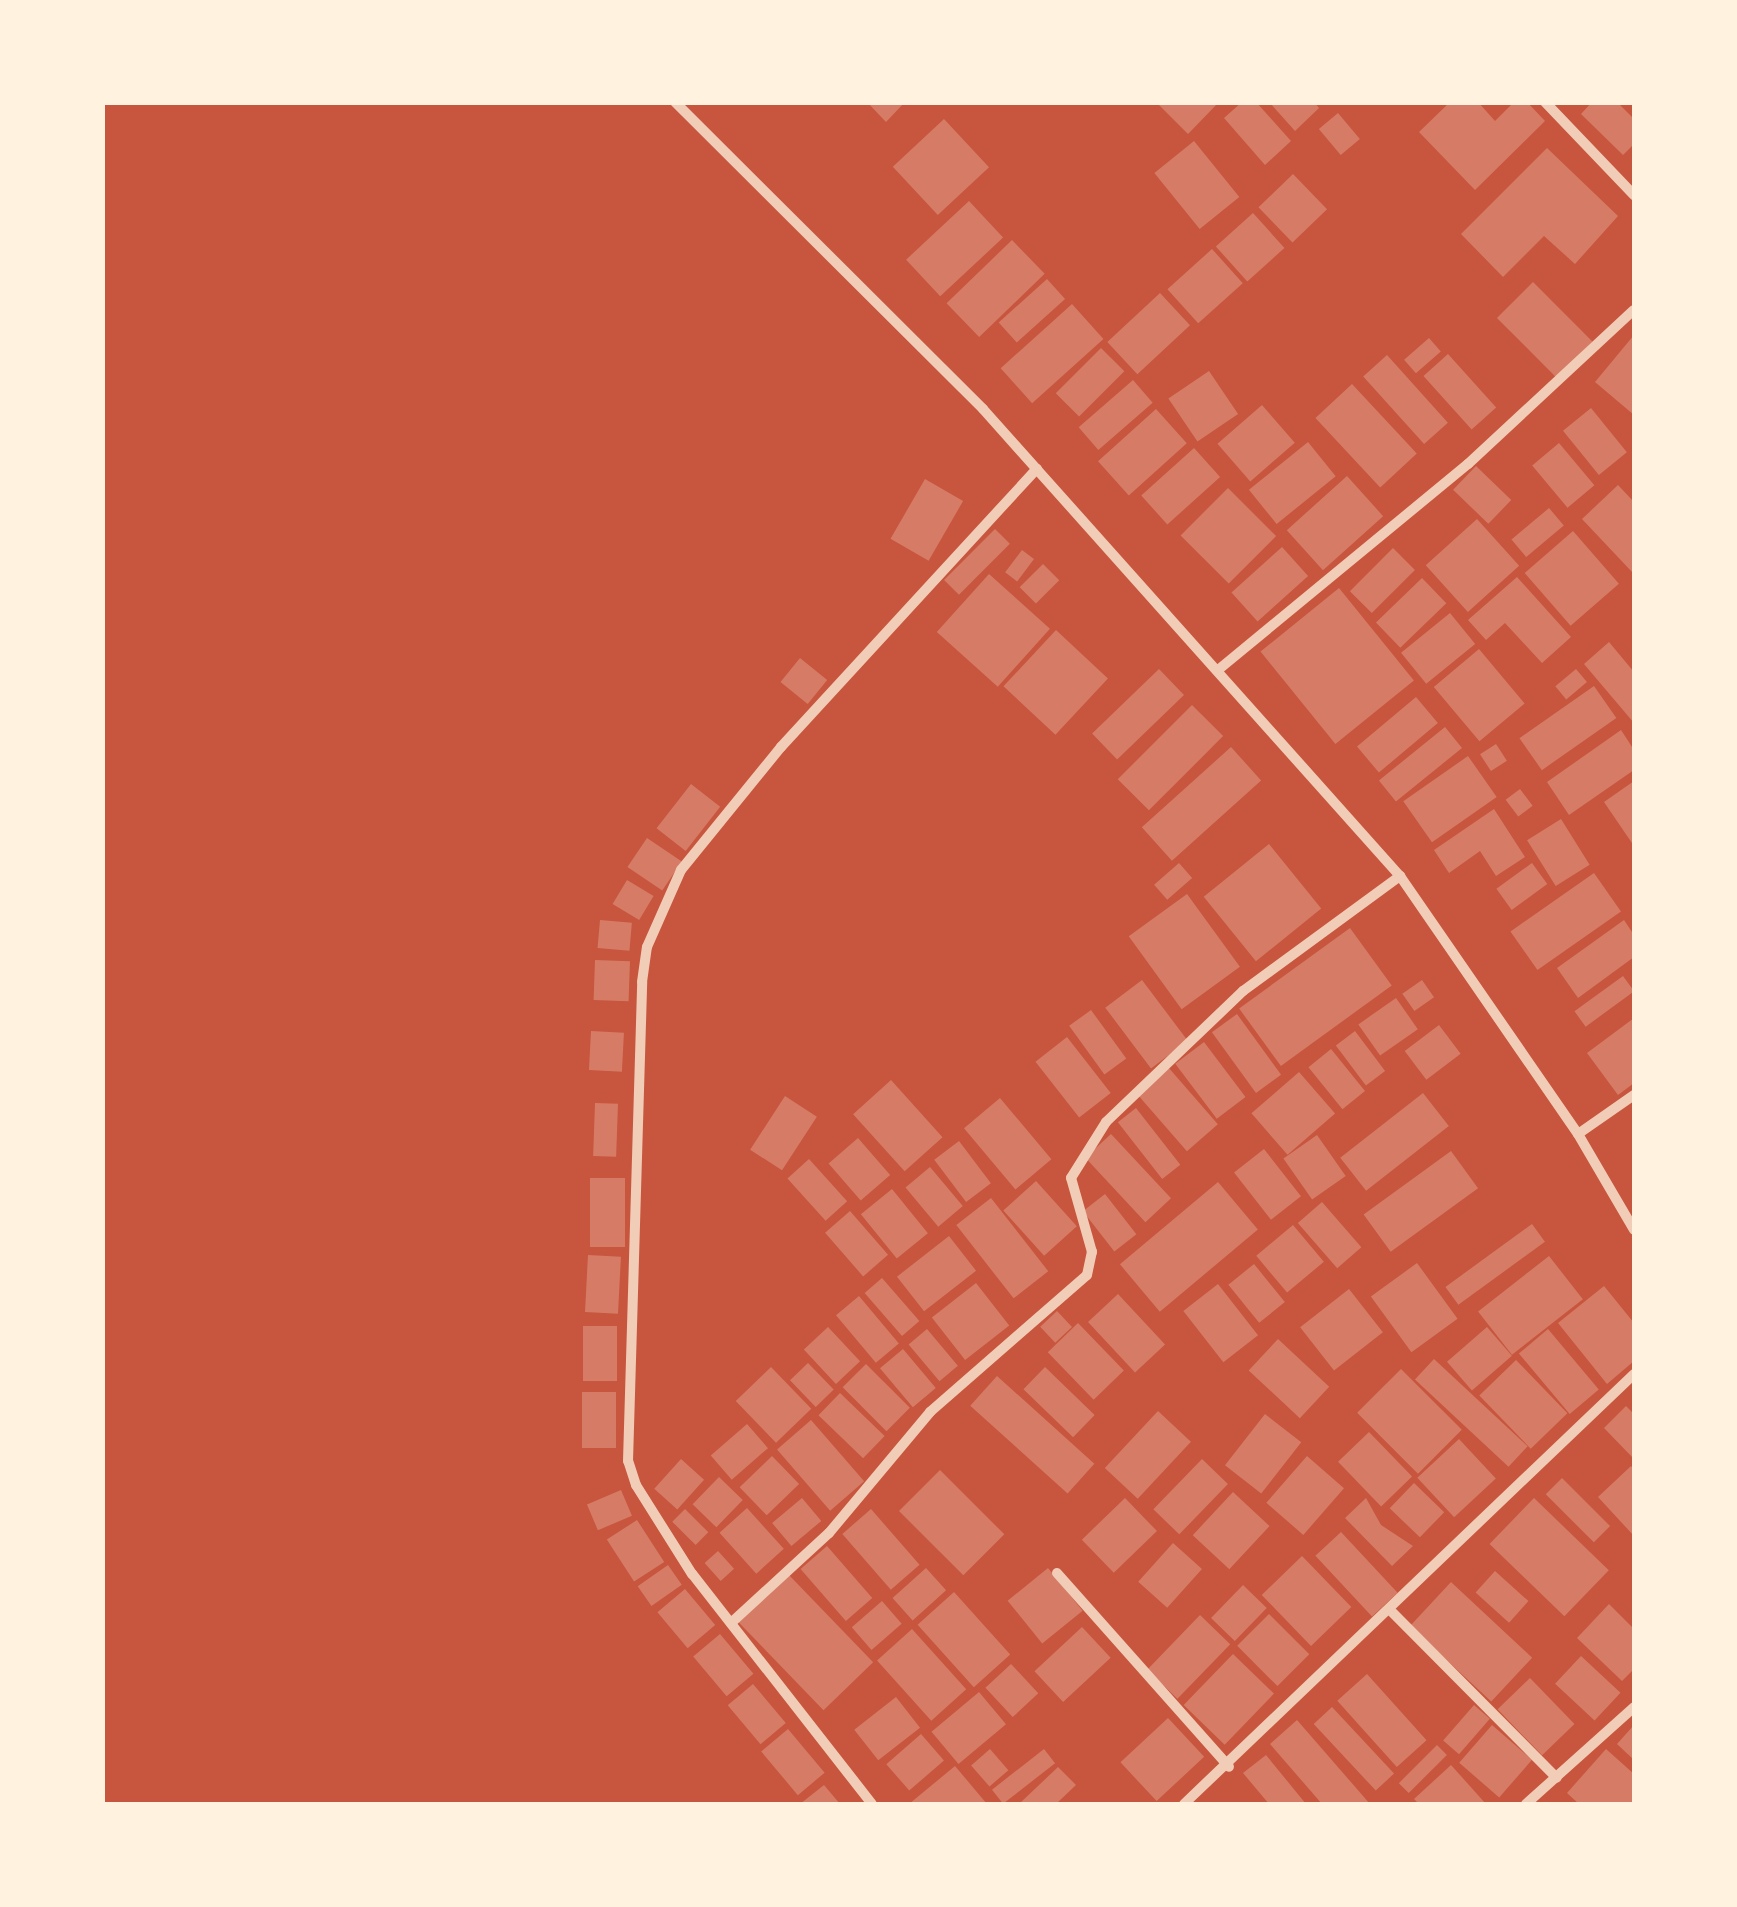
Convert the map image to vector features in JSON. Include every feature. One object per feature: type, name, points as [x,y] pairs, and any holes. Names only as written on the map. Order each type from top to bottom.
[{"type":"street","points":[[675,102],[1037,469],[1400,876],[1578,1134],[1634,1230]]},
{"type":"street","points":[[1545,102],[1634,194]]},
{"type":"street","points":[[1218,670],[1468,464],[1634,310]]},
{"type":"street","points":[[872,1804],[673,1545],[628,1461],[637,1047],[646,947],[681,870],[781,747],[1037,469]]},
{"type":"street","points":[[730,1623],[829,1533],[930,1412],[1087,1275],[1092,1252],[1071,1178],[1106,1122],[1242,992],[1400,876]]},
{"type":"street","points":[[1578,1134],[1634,1095]]},
{"type":"street","points":[[1184,1804],[1229,1767],[1634,1374]]},
{"type":"street","points":[[1057,1573],[1229,1767]]},
{"type":"street","points":[[1391,1610],[1556,1778]]},
{"type":"street","points":[[1526,1804],[1634,1708]]},
{"type":"building","points":[[867,102],[905,102],[886,122]]},
{"type":"building","points":[[1156,102],[1219,102],[1188,134]]},
{"type":"building","points":[[1242,102],[1256,102],[1291,141],[1265,165],[1224,118]]},
{"type":"building","points":[[1269,102],[1314,102],[1319,108],[1295,131]]},
{"type":"building","points":[[1450,102],[1478,102],[1495,121],[1514,102],[1527,102],[1545,121],[1475,190],[1419,132]]},
{"type":"building","points":[[1592,102],[1617,102],[1634,119],[1634,144],[1623,155],[1581,114]]},
{"type":"building","points":[[1338,113],[1360,139],[1341,155],[1319,129]]},
{"type":"building","points":[[944,119],[989,167],[938,215],[893,167]]},
{"type":"building","points":[[1194,141],[1239,197],[1200,229],[1154,173]]},
{"type":"building","points":[[1547,148],[1618,216],[1575,264],[1544,236],[1503,277],[1461,234]]},
{"type":"building","points":[[1293,174],[1327,209],[1293,243],[1258,207]]},
{"type":"building","points":[[969,201],[1003,238],[940,296],[906,260]]},
{"type":"building","points":[[1253,213],[1284,248],[1247,281],[1216,246]]},
{"type":"building","points":[[1012,240],[1045,274],[979,337],[947,303]]},
{"type":"building","points":[[1212,249],[1243,283],[1198,323],[1167,289]]},
{"type":"building","points":[[1047,279],[1065,299],[1017,343],[999,322]]},
{"type":"building","points":[[1533,282],[1592,341],[1556,377],[1497,318]]},
{"type":"building","points":[[1160,293],[1190,325],[1137,374],[1107,342]]},
{"type":"building","points":[[1072,304],[1103,339],[1032,403],[1001,368]]},
{"type":"building","points":[[1634,335],[1634,415],[1595,382]]},
{"type":"building","points":[[1429,338],[1441,352],[1416,373],[1404,360]]},
{"type":"building","points":[[1101,348],[1124,371],[1079,417],[1056,393]]},
{"type":"building","points":[[1448,354],[1496,408],[1472,430],[1423,376]]},
{"type":"building","points":[[1387,355],[1448,423],[1424,444],[1363,376]]},
{"type":"building","points":[[1209,371],[1238,414],[1197,442],[1168,398]]},
{"type":"building","points":[[1133,380],[1153,403],[1098,450],[1079,427]]},
{"type":"building","points":[[1352,384],[1417,453],[1380,488],[1315,418]]},
{"type":"building","points":[[1262,405],[1295,443],[1250,481],[1217,444]]},
{"type":"building","points":[[1591,408],[1627,452],[1599,475],[1563,431]]},
{"type":"building","points":[[1156,409],[1187,443],[1129,495],[1098,461]]},
{"type":"building","points":[[1308,442],[1336,476],[1277,524],[1249,490]]},
{"type":"building","points":[[1559,443],[1594,485],[1568,508],[1532,465]]},
{"type":"building","points":[[1194,448],[1220,477],[1167,524],[1141,496]]},
{"type":"building","points":[[1476,466],[1511,500],[1488,524],[1453,490]]},
{"type":"building","points":[[1347,476],[1383,516],[1323,570],[1287,530]]},
{"type":"building","points":[[925,479],[963,501],[929,561],[891,539]]},
{"type":"building","points":[[1618,485],[1634,502],[1633,573],[1582,519]]},
{"type":"building","points":[[1228,488],[1276,536],[1229,583],[1181,535]]},
{"type":"building","points":[[1549,508],[1564,526],[1526,557],[1511,539]]},
{"type":"building","points":[[1477,519],[1519,566],[1468,612],[1426,565]]},
{"type":"building","points":[[995,529],[1010,544],[959,595],[944,580]]},
{"type":"building","points":[[1573,531],[1619,584],[1571,626],[1525,573]]},
{"type":"building","points":[[1282,547],[1308,576],[1258,621],[1231,593]]},
{"type":"building","points":[[1393,548],[1415,570],[1372,613],[1350,591]]},
{"type":"building","points":[[1022,550],[1034,559],[1017,581],[1005,572]]},
{"type":"building","points":[[1043,564],[1059,580],[1036,604],[1020,587]]},
{"type":"building","points":[[989,574],[1050,629],[998,687],[937,632]]},
{"type":"building","points":[[1517,577],[1571,637],[1542,663],[1505,623],[1486,640],[1468,620]]},
{"type":"building","points":[[1422,578],[1446,603],[1400,648],[1376,622]]},
{"type":"building","points":[[1339,588],[1414,680],[1335,744],[1261,652]]},
{"type":"building","points":[[1450,613],[1475,644],[1426,684],[1401,653]]},
{"type":"building","points":[[1056,630],[1108,678],[1055,735],[1003,686]]},
{"type":"building","points":[[1609,642],[1634,672],[1634,723],[1584,664]]},
{"type":"building","points":[[1479,649],[1525,703],[1479,741],[1434,687]]},
{"type":"building","points":[[800,658],[827,680],[808,704],[780,682]]},
{"type":"building","points":[[1159,669],[1184,695],[1117,759],[1092,734]]},
{"type":"building","points":[[1576,669],[1587,682],[1566,699],[1555,686]]},
{"type":"building","points":[[1594,686],[1616,718],[1542,770],[1519,738]]},
{"type":"building","points":[[1416,697],[1438,723],[1379,773],[1357,746]]},
{"type":"building","points":[[1192,705],[1223,736],[1149,810],[1118,779]]},
{"type":"building","points":[[1445,727],[1462,748],[1396,801],[1379,780]]},
{"type":"building","points":[[1621,730],[1634,750],[1634,770],[1569,815],[1547,782]]},
{"type":"building","points":[[1496,744],[1507,761],[1491,771],[1480,754]]},
{"type":"building","points":[[1231,747],[1261,780],[1172,861],[1142,827]]},
{"type":"building","points":[[1468,756],[1497,797],[1432,842],[1403,801]]},
{"type":"building","points":[[1634,781],[1634,846],[1604,802]]},
{"type":"building","points":[[691,784],[720,807],[686,851],[657,828]]},
{"type":"building","points":[[1520,789],[1533,806],[1518,817],[1506,800]]},
{"type":"building","points":[[1494,809],[1525,857],[1496,876],[1480,851],[1449,873],[1434,850]]},
{"type":"building","points":[[1561,819],[1590,865],[1556,886],[1527,840]]},
{"type":"building","points":[[647,838],[682,861],[662,891],[627,867]]},
{"type":"building","points":[[1269,844],[1321,909],[1256,961],[1204,897]]},
{"type":"building","points":[[1179,863],[1192,878],[1167,900],[1154,885]]},
{"type":"building","points":[[1532,863],[1547,884],[1512,910],[1496,889]]},
{"type":"building","points":[[1594,873],[1621,912],[1537,970],[1510,932]]},
{"type":"building","points":[[627,880],[654,896],[639,920],[613,904]]},
{"type":"building","points":[[1187,894],[1240,967],[1182,1009],[1129,936]]},
{"type":"building","points":[[600,920],[632,923],[629,951],[598,948]]},
{"type":"building","points":[[1624,920],[1634,935],[1634,957],[1578,998],[1557,968]]},
{"type":"building","points":[[1350,928],[1392,985],[1281,1066],[1239,1009]]},
{"type":"building","points":[[595,960],[630,961],[629,1001],[594,1000]]},
{"type":"building","points":[[1623,976],[1634,991],[1586,1027],[1574,1011]]},
{"type":"building","points":[[1142,980],[1188,1041],[1151,1068],[1105,1008]]},
{"type":"building","points":[[1422,980],[1434,997],[1414,1011],[1402,994]]},
{"type":"building","points":[[1396,998],[1418,1029],[1380,1056],[1358,1024]]},
{"type":"building","points":[[1091,1010],[1126,1059],[1104,1074],[1069,1026]]},
{"type":"building","points":[[1237,1014],[1281,1075],[1256,1093],[1212,1032]]},
{"type":"building","points":[[1634,1018],[1634,1083],[1618,1095],[1587,1053]]},
{"type":"building","points":[[1439,1025],[1461,1054],[1426,1080],[1405,1051]]},
{"type":"building","points":[[591,1031],[624,1033],[622,1072],[589,1070]]},
{"type":"building","points":[[1355,1031],[1385,1071],[1366,1085],[1336,1045]]},
{"type":"building","points":[[1067,1037],[1111,1093],[1079,1118],[1035,1062]]},
{"type":"building","points":[[1204,1042],[1246,1097],[1217,1119],[1175,1064]]},
{"type":"building","points":[[1331,1049],[1365,1091],[1342,1109],[1308,1067]]},
{"type":"building","points":[[1168,1067],[1218,1124],[1187,1151],[1137,1094]]},
{"type":"building","points":[[1299,1072],[1335,1114],[1288,1155],[1251,1113]]},
{"type":"building","points":[[891,1080],[943,1137],[905,1171],[853,1114]]},
{"type":"building","points":[[1423,1093],[1449,1126],[1366,1191],[1340,1158]]},
{"type":"building","points":[[785,1096],[817,1117],[782,1170],[750,1150]]},
{"type":"building","points":[[1000,1098],[1051,1159],[1015,1189],[964,1128]]},
{"type":"building","points":[[595,1103],[618,1104],[616,1157],[593,1156]]},
{"type":"building","points":[[1136,1108],[1180,1165],[1162,1179],[1118,1122]]},
{"type":"building","points":[[1111,1134],[1171,1198],[1145,1222],[1085,1158]]},
{"type":"building","points":[[1317,1135],[1346,1176],[1312,1199],[1283,1159]]},
{"type":"building","points":[[858,1138],[890,1175],[861,1201],[829,1164]]},
{"type":"building","points":[[959,1141],[991,1183],[966,1202],[934,1160]]},
{"type":"building","points":[[1264,1149],[1301,1196],[1271,1220],[1234,1172]]},
{"type":"building","points":[[1451,1151],[1478,1188],[1391,1252],[1364,1214]]},
{"type":"building","points":[[809,1159],[847,1201],[826,1221],[787,1178]]},
{"type":"building","points":[[930,1167],[963,1206],[938,1227],[905,1188]]},
{"type":"building","points":[[590,1178],[625,1178],[625,1247],[590,1247]]},
{"type":"building","points":[[1036,1181],[1077,1226],[1044,1256],[1003,1210]]},
{"type":"building","points":[[1218,1182],[1258,1229],[1160,1312],[1120,1264]]},
{"type":"building","points":[[892,1189],[928,1233],[897,1258],[861,1214]]},
{"type":"building","points":[[1105,1194],[1136,1234],[1114,1251],[1083,1211]]},
{"type":"building","points":[[991,1198],[1048,1271],[1014,1298],[956,1225]]},
{"type":"building","points":[[1322,1202],[1361,1247],[1337,1268],[1298,1223]]},
{"type":"building","points":[[850,1211],[888,1255],[863,1276],[825,1233]]},
{"type":"building","points":[[1532,1224],[1545,1242],[1458,1305],[1445,1287]]},
{"type":"building","points":[[1293,1225],[1324,1262],[1287,1293],[1256,1256]]},
{"type":"building","points":[[949,1236],[976,1271],[924,1311],[897,1277]]},
{"type":"building","points":[[588,1255],[621,1257],[618,1314],[585,1312]]},
{"type":"building","points":[[1549,1256],[1583,1299],[1512,1355],[1478,1311]]},
{"type":"building","points":[[1417,1263],[1458,1319],[1411,1352],[1371,1297]]},
{"type":"building","points":[[1254,1264],[1285,1302],[1259,1323],[1228,1285]]},
{"type":"building","points":[[882,1278],[919,1321],[902,1336],[865,1293]]},
{"type":"building","points":[[976,1283],[1009,1326],[965,1360],[932,1317]]},
{"type":"building","points":[[1218,1284],[1258,1335],[1223,1362],[1183,1311]]},
{"type":"building","points":[[1604,1286],[1634,1323],[1634,1361],[1607,1384],[1558,1323]]},
{"type":"building","points":[[1349,1289],[1383,1332],[1334,1371],[1300,1327]]},
{"type":"building","points":[[1118,1294],[1165,1344],[1135,1372],[1088,1322]]},
{"type":"building","points":[[859,1296],[899,1343],[876,1363],[836,1315]]},
{"type":"building","points":[[1057,1311],[1072,1327],[1055,1343],[1040,1327]]},
{"type":"building","points":[[1078,1323],[1124,1370],[1094,1400],[1048,1352]]},
{"type":"building","points":[[583,1326],[617,1326],[617,1381],[583,1381]]},
{"type":"building","points":[[828,1327],[860,1361],[836,1384],[804,1350]]},
{"type":"building","points":[[1487,1327],[1512,1356],[1472,1390],[1447,1362]]},
{"type":"building","points":[[927,1329],[958,1366],[939,1381],[909,1344]]},
{"type":"building","points":[[1548,1329],[1599,1390],[1570,1414],[1519,1353]]},
{"type":"building","points":[[1278,1339],[1329,1387],[1300,1418],[1249,1370]]},
{"type":"building","points":[[903,1349],[936,1388],[913,1407],[880,1368]]},
{"type":"building","points":[[1434,1359],[1528,1446],[1509,1467],[1415,1379]]},
{"type":"building","points":[[1516,1360],[1567,1413],[1531,1449],[1479,1395]]},
{"type":"building","points":[[808,1363],[834,1390],[816,1407],[790,1380]]},
{"type":"building","points":[[866,1364],[910,1408],[887,1431],[843,1387]]},
{"type":"building","points":[[771,1367],[811,1409],[776,1443],[736,1401]]},
{"type":"building","points":[[1045,1367],[1095,1415],[1073,1437],[1023,1389]]},
{"type":"building","points":[[1401,1369],[1462,1430],[1418,1474],[1357,1413]]},
{"type":"building","points":[[997,1376],[1094,1464],[1068,1493],[970,1406]]},
{"type":"building","points":[[582,1392],[616,1392],[616,1448],[582,1448]]},
{"type":"building","points":[[840,1393],[885,1436],[863,1458],[818,1415]]},
{"type":"building","points":[[1626,1406],[1634,1414],[1634,1459],[1604,1428]]},
{"type":"building","points":[[1158,1411],[1191,1442],[1138,1499],[1105,1468]]},
{"type":"building","points":[[1265,1414],[1301,1442],[1261,1494],[1225,1465]]},
{"type":"building","points":[[811,1420],[864,1481],[830,1511],[777,1450]]},
{"type":"building","points":[[747,1424],[768,1448],[732,1480],[711,1455]]},
{"type":"building","points":[[1369,1432],[1412,1477],[1381,1506],[1338,1462]]},
{"type":"building","points":[[1459,1439],[1496,1478],[1454,1517],[1417,1478]]},
{"type":"building","points":[[772,1456],[799,1484],[767,1515],[740,1487]]},
{"type":"building","points":[[1307,1456],[1344,1488],[1303,1535],[1266,1503]]},
{"type":"building","points":[[681,1459],[704,1480],[677,1509],[654,1489]]},
{"type":"building","points":[[1202,1459],[1228,1484],[1179,1534],[1153,1509]]},
{"type":"building","points":[[1631,1466],[1634,1470],[1634,1536],[1598,1497]]},
{"type":"building","points":[[940,1470],[1004,1534],[963,1575],[899,1511]]},
{"type":"building","points":[[719,1477],[743,1500],[716,1527],[693,1504]]},
{"type":"building","points":[[1562,1478],[1610,1526],[1594,1542],[1546,1494]]},
{"type":"building","points":[[1414,1483],[1444,1512],[1420,1537],[1390,1508]]},
{"type":"building","points":[[621,1490],[632,1516],[598,1530],[587,1504]]},
{"type":"building","points":[[1233,1492],[1270,1526],[1229,1569],[1193,1535]]},
{"type":"building","points":[[802,1498],[821,1521],[791,1546],[772,1523]]},
{"type":"building","points":[[1125,1498],[1157,1531],[1114,1573],[1082,1540]]},
{"type":"building","points":[[1366,1498],[1381,1525],[1413,1546],[1392,1566],[1345,1518]]},
{"type":"building","points":[[1534,1498],[1609,1570],[1564,1616],[1490,1544]]},
{"type":"building","points":[[747,1508],[784,1549],[756,1574],[720,1533]]},
{"type":"building","points":[[685,1509],[708,1532],[696,1545],[672,1522]]},
{"type":"building","points":[[871,1509],[920,1565],[891,1590],[842,1534]]},
{"type":"building","points":[[637,1520],[664,1562],[634,1582],[607,1540]]},
{"type":"building","points":[[1341,1532],[1398,1593],[1372,1617],[1315,1556]]},
{"type":"building","points":[[1173,1543],[1202,1569],[1167,1608],[1138,1582]]},
{"type":"building","points":[[827,1546],[872,1598],[846,1621],[801,1569]]},
{"type":"building","points":[[718,1551],[734,1569],[721,1581],[705,1563]]},
{"type":"building","points":[[1302,1556],[1351,1607],[1311,1646],[1262,1595]]},
{"type":"building","points":[[668,1565],[682,1585],[651,1606],[638,1586]]},
{"type":"building","points":[[926,1568],[946,1590],[913,1620],[893,1598]]},
{"type":"building","points":[[1048,1568],[1083,1611],[1042,1643],[1008,1601]]},
{"type":"building","points":[[1495,1571],[1528,1601],[1509,1623],[1476,1593]]},
{"type":"building","points":[[787,1573],[873,1662],[824,1710],[737,1621]]},
{"type":"building","points":[[1451,1582],[1532,1658],[1491,1702],[1410,1626]]},
{"type":"building","points":[[1243,1585],[1267,1608],[1235,1641],[1211,1618]]},
{"type":"building","points":[[685,1589],[715,1625],[688,1648],[657,1612]]},
{"type":"building","points":[[954,1592],[1010,1654],[974,1687],[918,1625]]},
{"type":"building","points":[[882,1601],[902,1624],[871,1650],[852,1627]]},
{"type":"building","points":[[1609,1604],[1634,1629],[1634,1669],[1622,1681],[1577,1638]]},
{"type":"building","points":[[1269,1614],[1309,1654],[1277,1686],[1237,1646]]},
{"type":"building","points":[[1200,1615],[1230,1644],[1177,1699],[1147,1670]]},
{"type":"building","points":[[1082,1627],[1111,1658],[1063,1702],[1034,1671]]},
{"type":"building","points":[[912,1629],[966,1689],[931,1721],[877,1660]]},
{"type":"building","points":[[720,1634],[753,1674],[727,1696],[693,1656]]},
{"type":"building","points":[[1233,1654],[1274,1694],[1225,1745],[1184,1705]]},
{"type":"building","points":[[1581,1656],[1620,1693],[1595,1721],[1555,1684]]},
{"type":"building","points":[[1011,1664],[1038,1693],[1013,1717],[985,1688]]},
{"type":"building","points":[[1367,1674],[1427,1740],[1397,1767],[1337,1701]]},
{"type":"building","points":[[1530,1678],[1574,1724],[1542,1755],[1498,1709]]},
{"type":"building","points":[[753,1684],[786,1723],[761,1744],[728,1705]]},
{"type":"building","points":[[979,1692],[1006,1724],[959,1764],[932,1732]]},
{"type":"building","points":[[896,1697],[920,1728],[878,1760],[854,1730]]},
{"type":"building","points":[[1474,1705],[1490,1719],[1459,1754],[1443,1740]]},
{"type":"building","points":[[1332,1707],[1394,1774],[1376,1791],[1314,1724]]},
{"type":"building","points":[[1168,1718],[1204,1757],[1157,1801],[1120,1762]]},
{"type":"building","points":[[1297,1720],[1370,1804],[1322,1804],[1270,1744]]},
{"type":"building","points":[[1492,1725],[1532,1760],[1499,1798],[1459,1763]]},
{"type":"building","points":[[1634,1725],[1634,1760],[1617,1744]]},
{"type":"building","points":[[788,1729],[825,1773],[798,1795],[761,1751]]},
{"type":"building","points":[[921,1734],[944,1760],[909,1791],[886,1764]]},
{"type":"building","points":[[1437,1745],[1447,1755],[1409,1793],[1399,1783]]},
{"type":"building","points":[[990,1749],[1008,1770],[990,1787],[971,1765]]},
{"type":"building","points":[[1044,1749],[1055,1763],[1003,1804],[992,1790]]},
{"type":"building","points":[[1606,1749],[1634,1774],[1634,1804],[1579,1804],[1567,1793]]},
{"type":"building","points":[[1266,1755],[1306,1804],[1269,1804],[1243,1773]]},
{"type":"building","points":[[1451,1765],[1486,1804],[1419,1804],[1414,1799]]},
{"type":"building","points":[[955,1766],[987,1804],[909,1804]]},
{"type":"building","points":[[1058,1767],[1076,1785],[1056,1804],[1019,1804]]},
{"type":"building","points":[[824,1785],[840,1804],[800,1804]]}]
